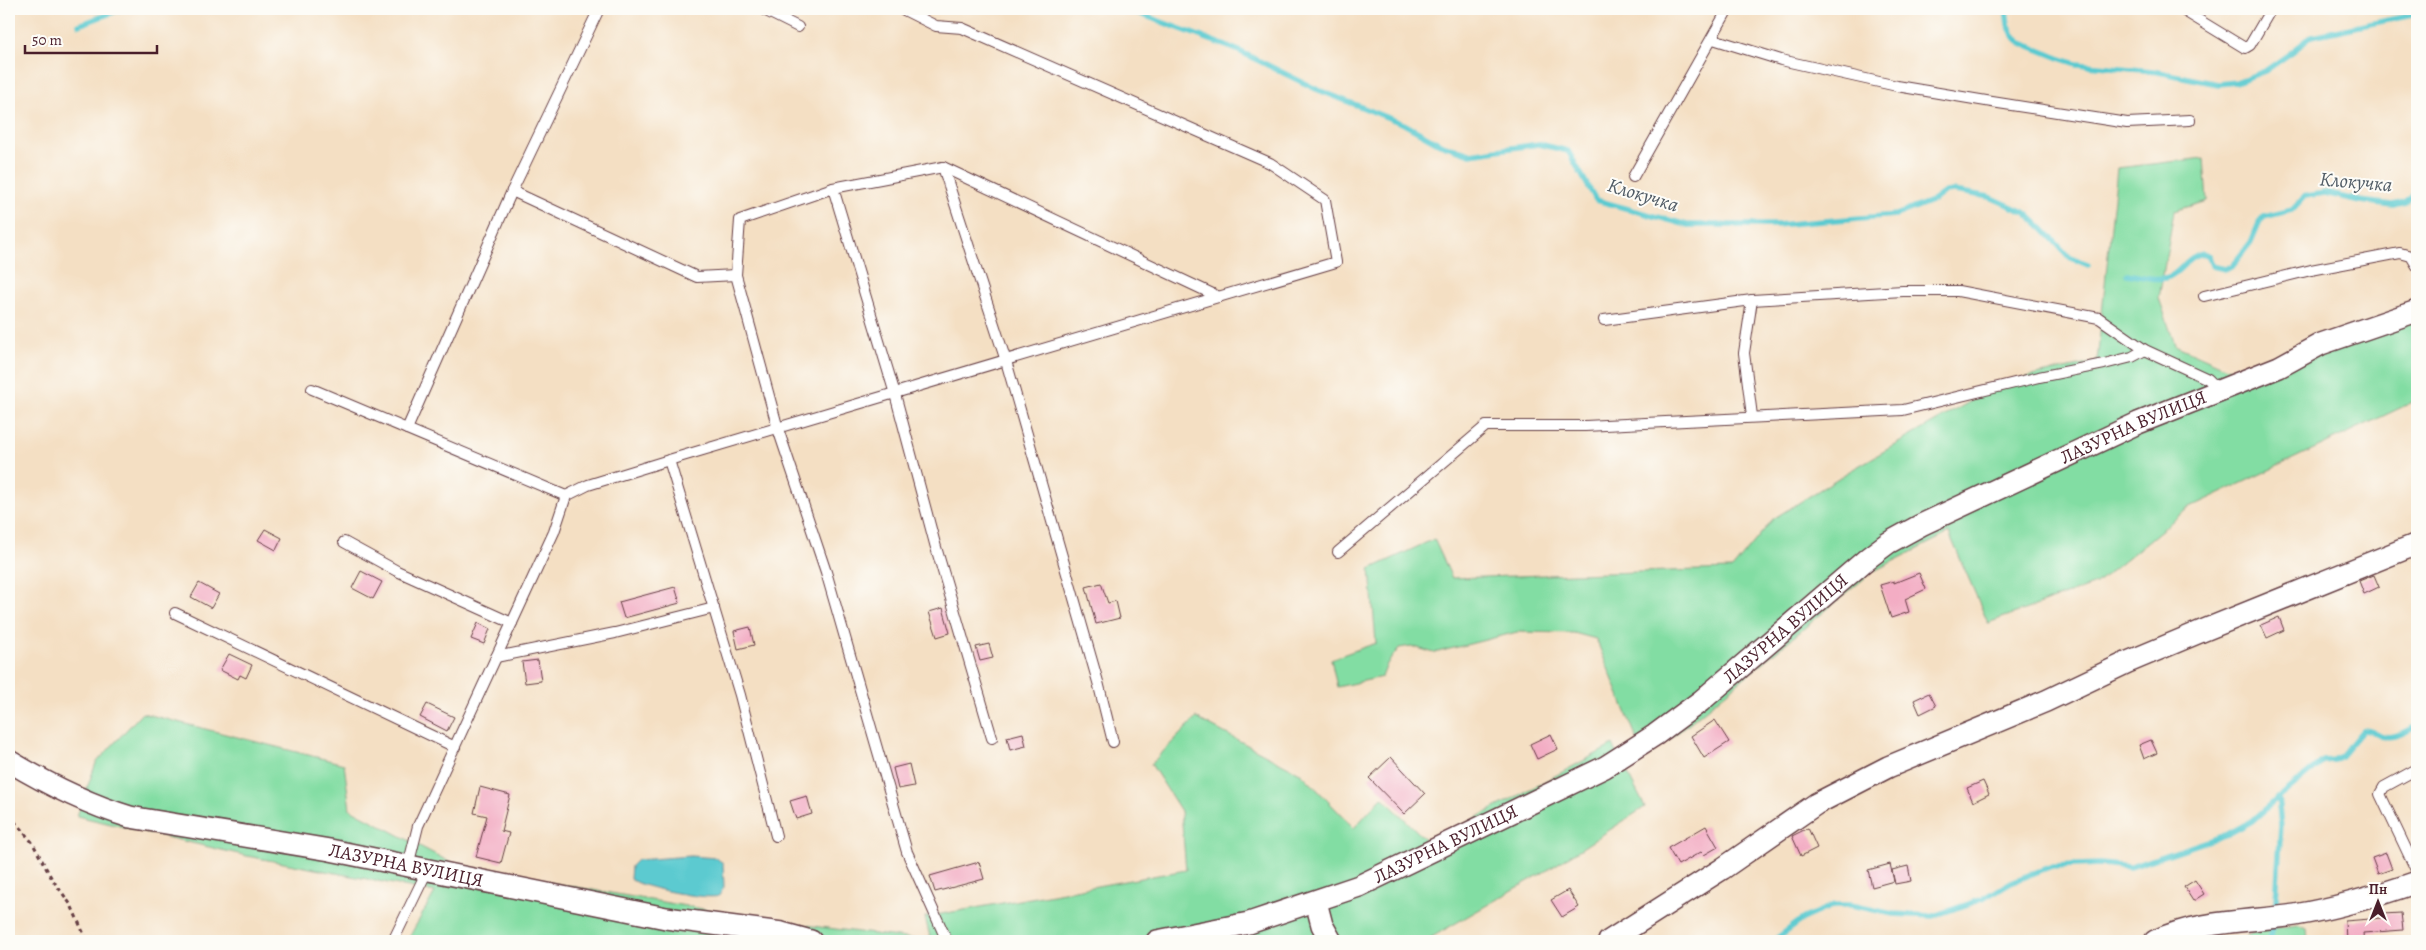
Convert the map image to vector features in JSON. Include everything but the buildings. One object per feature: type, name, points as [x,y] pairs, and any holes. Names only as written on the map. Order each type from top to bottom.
[{"type":"street","name":"ЛАЗУРНА ВУЛИЦЯ","points":[[1157,941],[1222,929],[1316,902],[1388,874],[1622,757],[1685,714],[1719,687],[1868,558],[1888,543],[1921,525],[2060,458],[2138,423],[2279,367],[2337,337],[2417,311]]},
{"type":"street","points":[[1609,941],[1736,860],[1816,804],[1888,767],[2046,702],[2128,662],[2202,630],[2417,544]]},
{"type":"street","name":"ЛАЗУРНА ВУЛИЦЯ","points":[[9,761],[78,798],[130,817],[304,845],[666,918],[782,933],[810,941]]},
{"type":"street","points":[[2156,941],[2192,928],[2292,916],[2362,901],[2417,882]]},
{"type":"street","points":[[1316,902],[1322,925],[1331,941]]},
{"type":"lane","points":[[407,429],[512,191],[599,9]]},
{"type":"lane","points":[[762,9],[798,27]]},
{"type":"lane","points":[[393,941],[417,868],[418,826],[554,532],[566,496],[588,485],[669,460],[1336,262],[1324,200],[1270,164],[962,28],[936,26],[902,9]]},
{"type":"lane","points":[[1633,177],[1713,39],[1728,9]]},
{"type":"lane","points":[[2181,9],[2245,48],[2250,45],[2271,9]]},
{"type":"lane","points":[[1713,39],[1781,60],[1897,86],[2127,123],[2190,120]]},
{"type":"lane","points":[[947,941],[904,846],[826,572],[778,429],[736,276],[740,220],[833,188],[943,167],[1219,297]]},
{"type":"lane","points":[[943,167],[1006,361],[1098,682],[1113,742]]},
{"type":"lane","points":[[833,188],[992,738]]},
{"type":"lane","points":[[512,191],[697,277],[736,276]]},
{"type":"lane","points":[[2204,296],[2311,270],[2400,253],[2411,256],[2417,266]]},
{"type":"lane","points":[[1604,320],[1752,300],[1903,291],[1958,292],[2099,318],[2145,350],[2208,379],[2220,391]]},
{"type":"lane","points":[[1752,300],[1744,353],[1752,416]]},
{"type":"lane","points":[[1338,552],[1486,426],[1585,426],[1752,416],[1904,410],[2039,377],[2123,360],[2145,350]]},
{"type":"lane","points":[[312,389],[566,496]]},
{"type":"lane","points":[[669,460],[740,695],[776,836]]},
{"type":"lane","points":[[344,542],[396,570],[512,623]]},
{"type":"lane","points":[[496,656],[615,634],[714,608]]},
{"type":"lane","points":[[175,613],[455,747]]},
{"type":"lane","points":[[2417,769],[2384,787],[2380,794],[2417,872]]},
{"type":"path","points":[[9,815],[32,842],[52,879],[71,905],[87,941]]},
{"type":"green space","points":[[2204,158],[2207,201],[2174,211],[2159,298],[2175,345],[2238,373],[2417,306],[2417,400],[2187,509],[2096,584],[1988,623],[1949,533],[1872,572],[1664,744],[1638,741],[1596,639],[1574,633],[1517,632],[1434,653],[1411,646],[1399,648],[1387,664],[1382,677],[1337,687],[1331,659],[1376,643],[1370,569],[1434,539],[1452,578],[1732,569],[1773,519],[1848,472],[2004,382],[2097,362],[2117,168]]},
{"type":"green space","points":[[142,713],[344,764],[350,809],[459,867],[773,921],[929,941],[407,941],[435,892],[247,856],[77,816],[96,763]]},
{"type":"green space","points":[[1196,718],[1302,774],[1354,828],[1382,797],[1429,843],[1613,745],[1645,807],[1551,868],[1425,941],[931,941],[925,917],[1186,870],[1181,811],[1151,764]]},
{"type":"green space","points":[[2297,925],[2307,929],[2308,941],[2240,941],[2255,931]]},
{"type":"water","points":[[691,856],[716,858],[723,863],[724,887],[719,896],[712,897],[674,892],[647,886],[630,879],[631,866],[637,860]]},
{"type":"waterway","points":[[79,25],[122,9]]},
{"type":"waterway","name":"Клокучка","points":[[1127,9],[1237,50],[1316,89],[1404,124],[1440,144],[1470,154],[1539,144],[1568,151],[1596,200],[1687,225],[1776,225],[1896,215],[1934,200],[1945,192],[1954,191],[1990,197],[2026,213],[2069,257],[2088,265]]},
{"type":"waterway","points":[[2006,9],[2008,25],[2019,42],[2059,58],[2077,64],[2153,71],[2218,84],[2236,82],[2265,71],[2312,36],[2417,14]]},
{"type":"waterway","name":"Клокучка","points":[[2127,274],[2149,278],[2166,278],[2175,273],[2193,257],[2203,253],[2209,256],[2212,266],[2225,269],[2232,266],[2251,242],[2259,223],[2264,217],[2292,210],[2305,196],[2325,193],[2360,201],[2393,205],[2405,202],[2417,192]]},
{"type":"waterway","points":[[2275,914],[2281,825],[2278,798],[2323,761],[2334,760],[2341,756],[2363,730],[2387,737],[2401,734],[2417,726]]},
{"type":"waterway","points":[[1773,941],[1804,918],[1834,905],[1851,905],[1893,914],[1933,916],[1983,899],[2011,882],[2052,866],[2100,864],[2131,867],[2228,834],[2252,821],[2278,798]]},
{"type":"waterway","points":[[2269,941],[2273,922]]}]
